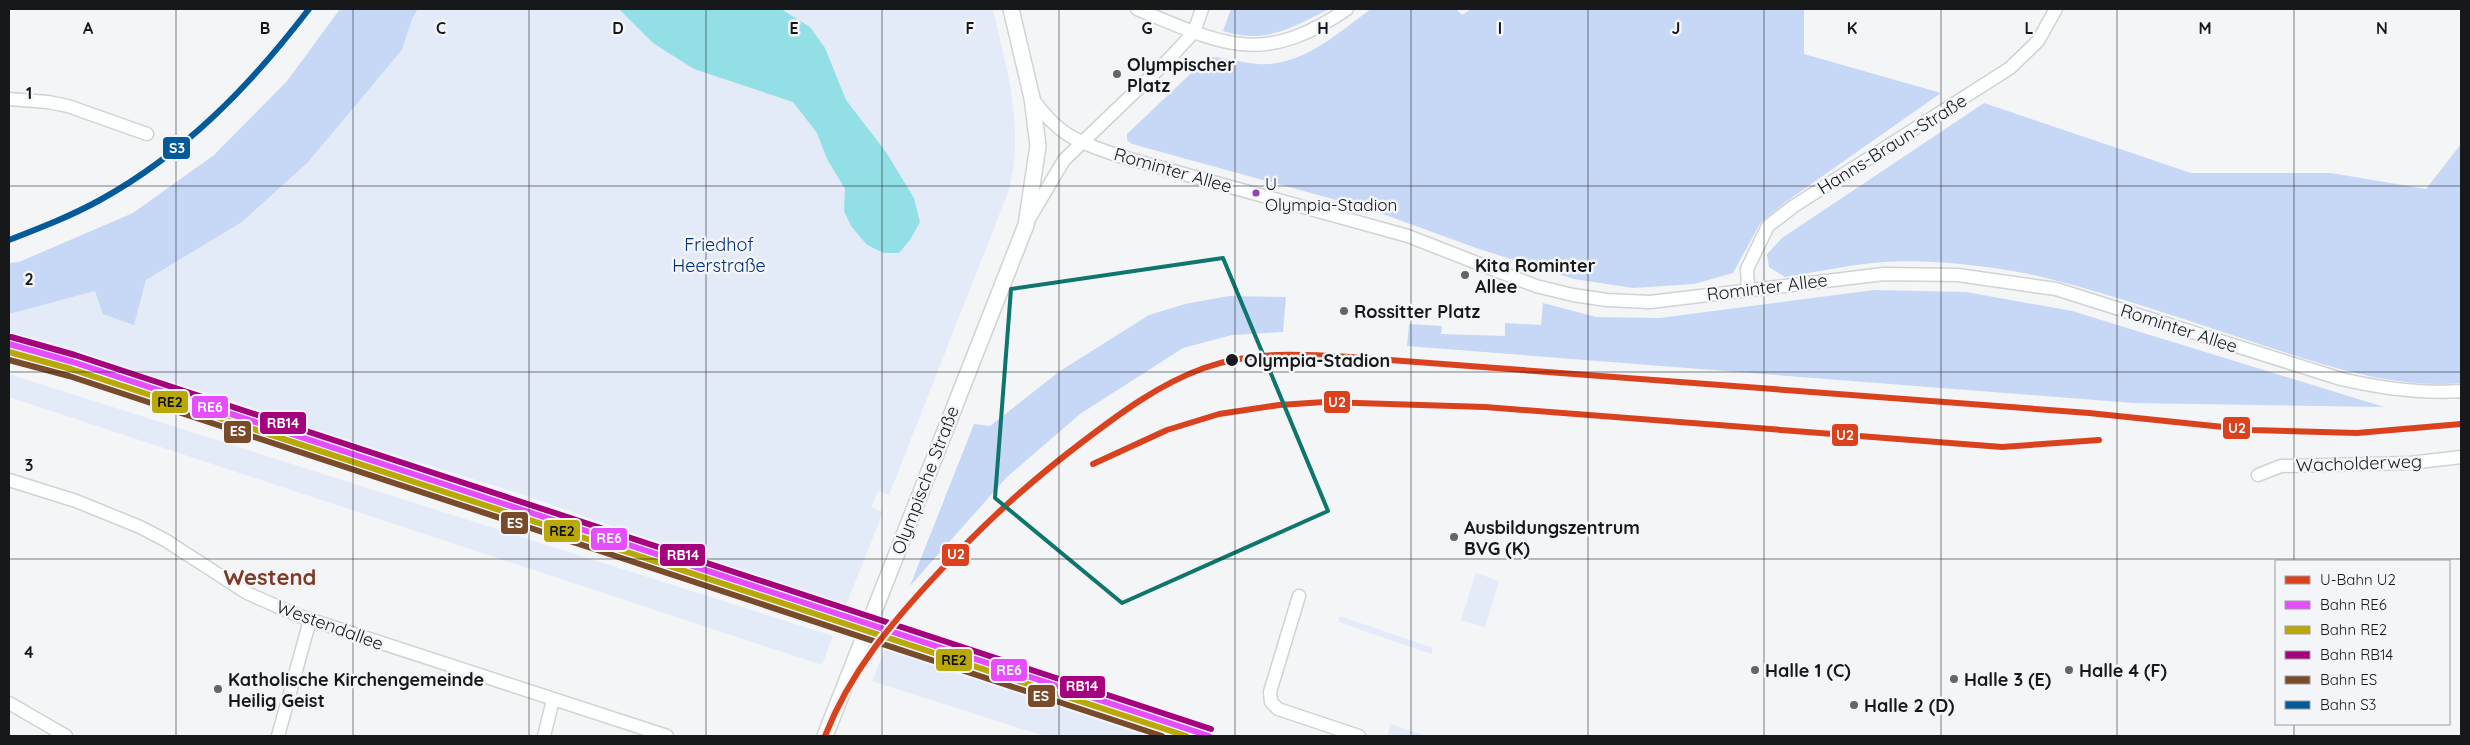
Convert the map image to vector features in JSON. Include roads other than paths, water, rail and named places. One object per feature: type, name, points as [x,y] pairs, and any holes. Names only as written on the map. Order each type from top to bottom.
[{"type":"main road","name":"Olympische Straße","points":[[826,736],[848,674],[1026,225],[1038,146],[1032,98],[1011,9]]},
{"type":"street","points":[[1137,9],[1220,42],[1251,46],[1283,42],[1333,19],[1347,9]]},
{"type":"street","points":[[1032,98],[1047,119],[1061,132],[1081,143],[1169,59],[1194,32],[1202,9]]},
{"type":"street","name":"Hanns-Braun-Straße","points":[[1748,289],[1746,268],[1768,226],[1794,206],[2010,68],[2038,41],[2056,9]]},
{"type":"street","points":[[9,99],[48,102],[68,106],[147,134]]},
{"type":"street","name":"Rominter Allee","points":[[1081,143],[1119,156],[1418,239],[1536,286],[1573,296],[1650,302],[1884,274],[1958,275],[2056,289],[2341,379],[2390,388],[2438,393],[2461,391]]},
{"type":"street","name":"Olympische Straße","points":[[1026,225],[1064,160],[1081,143]]},
{"type":"street","name":"Wacholderweg","points":[[2258,475],[2281,466],[2410,463],[2461,457]]},
{"type":"street","name":"Westendallee","points":[[9,480],[76,501],[140,527],[165,540],[247,593],[310,620],[667,736]]},
{"type":"street","points":[[1299,596],[1270,692],[1271,702],[1278,709],[1359,736]]},
{"type":"street","points":[[278,736],[310,620]]},
{"type":"street","points":[[544,736],[553,700]]},
{"type":"street","points":[[9,703],[66,736]]},
{"type":"metro line","name":"U2","points":[[825,736],[847,690],[889,629],[939,572],[1007,504],[1061,458],[1110,421],[1155,391],[1204,368],[1240,359],[1276,355],[1350,357],[2089,413],[2252,430],[2357,433],[2461,424]]},
{"type":"metro line","name":"U2","points":[[1093,464],[1167,430],[1219,414],[1279,405],[1325,402],[1485,407],[2002,447],[2099,440]]},
{"type":"rail line","name":"S3","points":[[9,240],[89,206],[160,161],[214,116],[239,91],[309,9]]},
{"type":"rail line","name":"RB14","points":[[11,337],[75,355],[1211,729]]},
{"type":"rail line","name":"RE6","points":[[9,344],[73,362],[1209,736]]},
{"type":"rail line","name":"RE2","points":[[9,352],[71,369],[1186,736]]},
{"type":"rail line","name":"ES","points":[[9,360],[69,376],[1162,736]]},
{"type":"place","name":"Olympischer Platz","points":[[1117,74]]},
{"type":"place","name":"U Olympia-Stadion","points":[[1256,193]]},
{"type":"place","name":"Kita Rominter Allee","points":[[1465,275]]},
{"type":"place","name":"Rossitter Platz","points":[[1344,311]]},
{"type":"place","name":"Olympia-Stadion","points":[[1232,360]]},
{"type":"place","name":"Ausbildungszentrum BVG (K)","points":[[1454,537]]},
{"type":"place","name":"Halle 1 (C)","points":[[1755,670]]},
{"type":"place","name":"Halle 4 (F)","points":[[2069,670]]},
{"type":"place","name":"Halle 3 (E)","points":[[1954,679]]},
{"type":"place","name":"Katholische Kirchengemeinde Heilig Geist","points":[[218,689]]},
{"type":"place","name":"Halle 2 (D)","points":[[1854,705]]},
{"type":"district","name":"Westend","points":[[270,577]]},
{"type":"park label","name":"Friedhof Heerstraße","points":[[719,254]]}]
